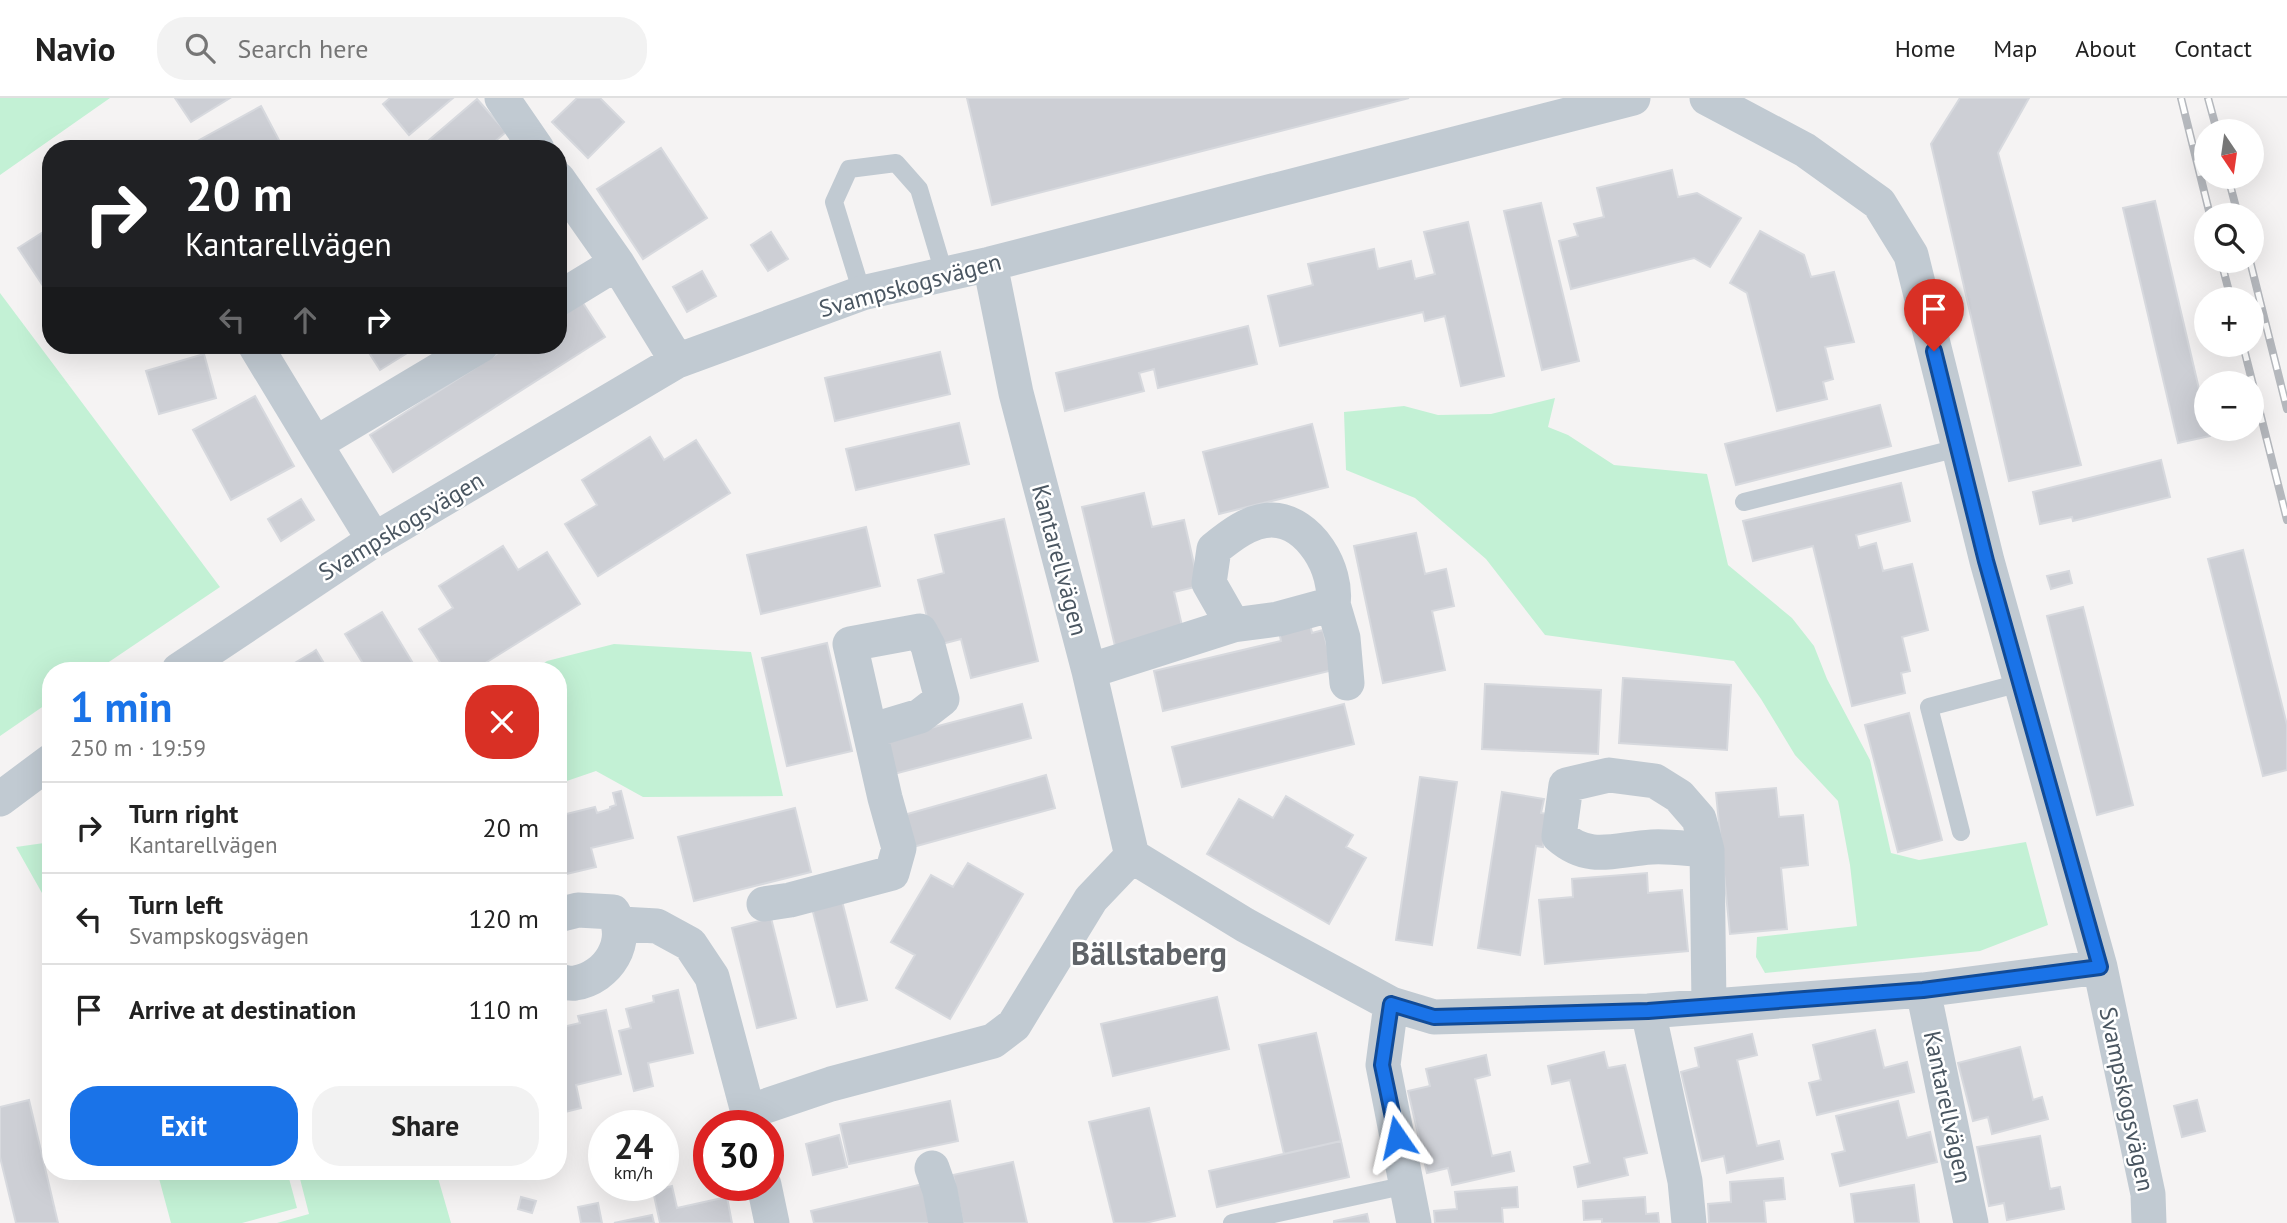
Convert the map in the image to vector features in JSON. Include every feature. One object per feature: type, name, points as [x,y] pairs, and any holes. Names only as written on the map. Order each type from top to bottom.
[{"type":"street","points":[[502,98],[531,140]]},
{"type":"street","name":"Svampskogsvägen","points":[[190,662],[374,540],[677,361],[862,293],[990,264],[1633,98]]},
{"type":"street","name":"Svampskogsvägen","points":[[1706,98],[1805,150],[1879,203],[1911,255],[2020,683],[2100,967],[2148,1194],[2149,1223]]},
{"type":"street","points":[[567,192],[617,263],[677,361]]},
{"type":"street","points":[[567,294],[617,263]]},
{"type":"street","name":"Kantarellvägen","points":[[990,264],[1016,393],[1089,671],[1132,856]]},
{"type":"street","points":[[260,354],[374,540]]},
{"type":"street","points":[[315,444],[466,354]]},
{"type":"street","points":[[1233,625],[1209,583],[1214,549],[1251,525],[1273,520],[1296,526],[1320,550],[1336,589],[1334,604],[1343,638],[1347,683]]},
{"type":"street","points":[[1089,671],[1233,625],[1278,619],[1334,604]]},
{"type":"street","points":[[782,907],[892,873],[899,848],[870,731]]},
{"type":"street","points":[[0,799],[42,768]]},
{"type":"street","points":[[1707,850],[1710,1006]]},
{"type":"street","points":[[770,1110],[831,1084],[993,1041],[1014,1025],[1091,899],[1132,856],[1245,925],[1391,1004],[1434,1017],[1648,1011],[1923,990],[2100,967]]},
{"type":"street","points":[[567,913],[586,910],[614,912],[621,924],[619,947],[601,973],[574,984],[567,983]]},
{"type":"street","points":[[621,924],[657,926],[690,944],[712,977],[747,1110]]},
{"type":"street","name":"Kantarellvägen","points":[[1923,990],[1971,1223]]},
{"type":"street","points":[[1391,1004],[1382,1065],[1414,1223]]},
{"type":"street","points":[[1648,1011],[1685,1181],[1689,1223]]},
{"type":"street","points":[[932,1168],[946,1223]]},
{"type":"street","points":[[767,1201],[772,1223]]},
{"type":"lane","points":[[862,293],[834,202],[849,169],[896,163],[919,190],[944,273]]},
{"type":"lane","points":[[1744,502],[1958,448]]},
{"type":"lane","points":[[1961,832],[1929,707],[2020,683]]},
{"type":"lane","points":[[1232,1223],[1407,1185]]},
{"type":"green space","points":[[0,98],[110,98],[50,140],[42,140],[42,146],[0,175]]},
{"type":"green space","points":[[0,293],[42,349],[42,354],[46,354],[220,587],[109,662],[42,662],[42,707],[0,736]]},
{"type":"green space","points":[[1555,398],[1548,427],[1568,435],[1614,465],[1707,474],[1728,565],[1792,618],[1814,646],[1827,679],[1870,760],[1891,853],[1919,860],[2026,842],[2048,925],[1980,951],[1765,973],[1756,957],[1757,937],[1857,926],[1850,865],[1838,801],[1795,755],[1734,661],[1545,635],[1486,559],[1415,498],[1346,470],[1344,412],[1404,406],[1438,415],[1491,414]]},
{"type":"green space","points":[[614,644],[751,652],[783,796],[643,797],[596,771],[567,781],[567,662],[547,661]]},
{"type":"green space","points":[[42,843],[42,893],[16,847]]},
{"type":"green space","points":[[159,1180],[289,1180],[297,1208],[242,1223],[171,1223]]},
{"type":"green space","points":[[300,1180],[439,1180],[451,1223],[277,1223],[309,1214]]},
{"type":"building","points":[[175,98],[230,98],[191,122]]},
{"type":"building","points":[[390,98],[453,98],[409,135],[383,104]]},
{"type":"building","points":[[577,98],[600,98],[624,122],[588,158],[552,122]]},
{"type":"building","points":[[967,98],[1409,98],[992,205]]},
{"type":"building","points":[[1960,98],[2029,98],[1998,153],[2081,465],[2009,481],[1931,144]]},
{"type":"building","points":[[477,99],[506,132],[497,140],[429,140]]},
{"type":"building","points":[[261,106],[279,140],[200,140]]},
{"type":"building","points":[[661,148],[707,218],[643,259],[597,189]]},
{"type":"building","points":[[1672,170],[1678,197],[1697,193],[1741,218],[1710,267],[1694,258],[1571,289],[1559,241],[1578,236],[1574,224],[1604,217],[1597,188]]},
{"type":"building","points":[[2155,201],[2195,371],[2194,440],[2178,443],[2123,208]]},
{"type":"building","points":[[1541,203],[1579,361],[1542,370],[1504,211]]},
{"type":"building","points":[[1468,222],[1504,376],[1461,386],[1445,316],[1425,321],[1423,312],[1280,346],[1268,296],[1313,285],[1308,264],[1374,249],[1378,269],[1411,261],[1415,279],[1435,274],[1424,232]]},
{"type":"building","points":[[1760,231],[1804,255],[1811,277],[1834,272],[1854,342],[1825,347],[1833,379],[1823,382],[1827,399],[1777,411],[1747,293],[1730,283]]},
{"type":"building","points":[[771,232],[788,259],[768,271],[751,245]]},
{"type":"building","points":[[42,233],[42,284],[18,248]]},
{"type":"building","points":[[702,271],[716,296],[687,312],[673,287]]},
{"type":"building","points":[[581,300],[605,337],[393,472],[370,435],[497,354],[567,354],[567,309]]},
{"type":"building","points":[[1248,326],[1257,364],[1158,388],[1154,369],[1139,373],[1144,391],[1065,411],[1056,373]]},
{"type":"building","points":[[940,352],[950,394],[835,421],[825,378]]},
{"type":"building","points":[[204,354],[216,398],[159,414],[146,371]]},
{"type":"building","points":[[370,354],[406,354],[380,370]]},
{"type":"building","points":[[255,396],[294,466],[231,500],[193,430]]},
{"type":"building","points":[[1880,405],[1891,446],[1736,485],[1725,444]]},
{"type":"building","points":[[959,423],[969,464],[856,490],[846,449]]},
{"type":"building","points":[[1312,424],[1328,487],[1219,514],[1203,452]]},
{"type":"building","points":[[650,437],[664,460],[696,440],[730,493],[598,576],[565,524],[597,505],[582,480]]},
{"type":"building","points":[[2161,460],[2170,497],[2073,521],[2072,517],[2040,524],[2033,492]]},
{"type":"building","points":[[1901,483],[1910,521],[1856,535],[1859,548],[1876,543],[1883,571],[1912,564],[1928,630],[1902,637],[1910,671],[1901,673],[1905,693],[1852,706],[1813,546],[1753,561],[1743,521]]},
{"type":"building","points":[[1144,493],[1152,527],[1184,520],[1199,586],[1174,592],[1183,630],[1115,646],[1082,507]]},
{"type":"building","points":[[301,499],[314,520],[281,541],[268,519]]},
{"type":"building","points":[[1004,519],[1038,661],[971,678],[961,639],[934,646],[918,580],[944,573],[935,535]]},
{"type":"building","points":[[866,527],[880,586],[761,614],[747,555]]},
{"type":"building","points":[[1416,533],[1425,574],[1446,569],[1454,606],[1432,611],[1445,670],[1383,683],[1354,546]]},
{"type":"building","points":[[503,546],[518,570],[547,552],[580,604],[487,662],[440,662],[419,629],[453,608],[439,586]]},
{"type":"building","points":[[2243,550],[2287,725],[2287,770],[2263,776],[2208,559]]},
{"type":"building","points":[[2069,571],[2072,583],[2051,589],[2047,576]]},
{"type":"building","points":[[2083,607],[2133,805],[2097,815],[2047,616]]},
{"type":"building","points":[[382,612],[412,662],[362,662],[345,634]]},
{"type":"building","points":[[1309,619],[1312,633],[1323,630],[1333,670],[1163,711],[1154,671],[1281,641],[1278,626]]},
{"type":"building","points":[[827,643],[852,751],[787,766],[762,658]]},
{"type":"building","points":[[316,650],[323,662],[296,662]]},
{"type":"building","points":[[1623,678],[1731,685],[1727,750],[1619,743]]},
{"type":"building","points":[[1485,684],[1601,690],[1598,754],[1482,749]]},
{"type":"building","points":[[1022,704],[1031,738],[890,775],[881,741]]},
{"type":"building","points":[[1344,704],[1354,744],[1182,787],[1172,747]]},
{"type":"building","points":[[1909,713],[1942,840],[1898,852],[1865,725]]},
{"type":"building","points":[[1046,775],[1055,808],[913,847],[904,815]]},
{"type":"building","points":[[1420,777],[1457,782],[1432,945],[1396,940]]},
{"type":"building","points":[[1776,788],[1779,817],[1803,815],[1808,865],[1781,868],[1787,929],[1730,934],[1716,793]]},
{"type":"building","points":[[621,791],[633,838],[591,848],[596,867],[567,874],[567,814],[595,807],[597,813],[610,809],[616,805],[613,793]]},
{"type":"building","points":[[1502,792],[1544,799],[1541,813],[1548,814],[1543,847],[1536,846],[1520,955],[1478,948]]},
{"type":"building","points":[[1286,796],[1353,835],[1346,847],[1366,858],[1329,924],[1207,854],[1239,799],[1273,818]]},
{"type":"building","points":[[795,808],[811,872],[694,901],[678,837]]},
{"type":"building","points":[[968,863],[1023,894],[950,1019],[896,988],[915,955],[891,942],[931,875],[953,887]]},
{"type":"building","points":[[1647,873],[1648,893],[1682,890],[1688,951],[1545,964],[1539,900],[1573,897],[1572,879]]},
{"type":"building","points":[[842,901],[867,1000],[837,1007],[812,908]]},
{"type":"building","points":[[771,918],[796,1018],[757,1028],[732,928]]},
{"type":"building","points":[[678,990],[693,1053],[648,1063],[653,1086],[634,1091],[619,1031],[631,1028],[626,1009],[654,1002],[653,996]]},
{"type":"building","points":[[1217,997],[1229,1049],[1113,1076],[1101,1024]]},
{"type":"building","points":[[606,1010],[621,1074],[576,1085],[581,1108],[567,1112],[567,1026],[580,1023],[578,1016]]},
{"type":"building","points":[[1875,1030],[1884,1068],[1907,1062],[1914,1092],[1817,1115],[1809,1083],[1821,1080],[1813,1045]]},
{"type":"building","points":[[1316,1033],[1341,1141],[1284,1154],[1259,1045]]},
{"type":"building","points":[[1752,1034],[1757,1055],[1737,1060],[1757,1146],[1779,1141],[1783,1159],[1727,1173],[1724,1156],[1702,1161],[1681,1072],[1699,1067],[1695,1048]]},
{"type":"building","points":[[2020,1047],[2033,1100],[2042,1097],[2048,1119],[1992,1134],[1988,1117],[1973,1121],[1958,1063]]},
{"type":"building","points":[[1604,1052],[1608,1068],[1625,1065],[1647,1153],[1624,1158],[1628,1175],[1578,1187],[1574,1167],[1590,1163],[1570,1080],[1552,1084],[1548,1066]]},
{"type":"building","points":[[1486,1055],[1490,1075],[1475,1079],[1492,1156],[1510,1152],[1514,1171],[1452,1185],[1448,1168],[1427,1173],[1408,1091],[1430,1086],[1426,1069]]},
{"type":"building","points":[[29,1100],[42,1155],[42,1180],[48,1180],[58,1223],[16,1223],[0,1157],[0,1107]]},
{"type":"building","points":[[2197,1100],[2205,1131],[2182,1137],[2174,1106]]},
{"type":"building","points":[[950,1101],[958,1141],[849,1164],[840,1124]]},
{"type":"building","points":[[1898,1101],[1907,1138],[1930,1132],[1937,1162],[1840,1186],[1832,1154],[1845,1151],[1836,1116]]},
{"type":"building","points":[[1149,1108],[1175,1216],[1145,1223],[1114,1223],[1089,1122]]},
{"type":"building","points":[[839,1135],[847,1167],[813,1175],[806,1144]]},
{"type":"building","points":[[2040,1136],[2050,1189],[2060,1187],[2064,1209],[2007,1220],[2004,1203],[1989,1206],[1977,1147]]},
{"type":"building","points":[[1341,1141],[1349,1177],[1217,1207],[1209,1171]]},
{"type":"building","points":[[1013,1162],[1027,1223],[963,1223],[953,1175]]},
{"type":"building","points":[[1783,1178],[1785,1199],[1764,1201],[1766,1223],[1709,1223],[1708,1204],[1731,1202],[1730,1182]]},
{"type":"building","points":[[923,1184],[933,1223],[814,1223],[811,1211]]},
{"type":"building","points":[[1914,1185],[1919,1223],[1855,1223],[1851,1194]]},
{"type":"building","points":[[1517,1187],[1518,1207],[1502,1208],[1503,1223],[1435,1223],[1434,1211],[1457,1209],[1455,1192]]},
{"type":"building","points":[[521,1197],[536,1201],[532,1213],[518,1209]]},
{"type":"building","points":[[1645,1197],[1646,1214],[1658,1213],[1659,1223],[1602,1223],[1602,1219],[1584,1220],[1583,1201]]},
{"type":"building","points":[[655,1201],[675,1201],[677,1208],[709,1201],[728,1201],[732,1223],[660,1223]]},
{"type":"building","points":[[598,1203],[602,1223],[581,1223],[578,1207]]},
{"type":"building","points":[[1367,1214],[1369,1223],[1334,1223],[1334,1221]]},
{"type":"building","points":[[652,1215],[654,1223],[614,1223]]},
{"type":"railway","points":[[2181,98],[2207,203]]},
{"type":"railway","points":[[2208,98],[2214,119]]},
{"type":"railway","points":[[2231,189],[2235,203]]},
{"type":"railway","points":[[2224,273],[2228,287]]},
{"type":"railway","points":[[2253,273],[2287,409]]},
{"type":"railway","points":[[2246,357],[2287,520]]},
{"type":"district","name":"Bällstaberg","points":[[1149,953]]},
{"type":"route","points":[[1397,1137],[1382,1065],[1391,1004],[1434,1017],[1648,1011],[1923,990],[2100,967],[1986,561],[1934,351]]}]
